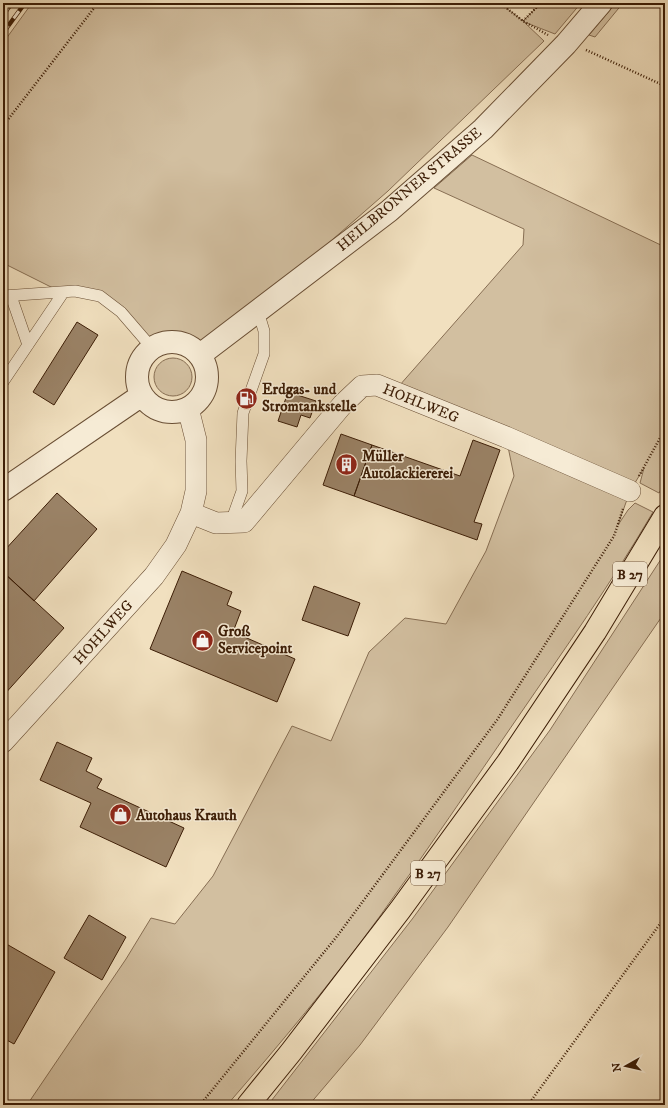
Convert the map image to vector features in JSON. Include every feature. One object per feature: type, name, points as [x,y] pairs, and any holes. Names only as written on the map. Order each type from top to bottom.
[{"type":"main road","name":"B 27","points":[[248,1105],[291,1052],[414,891],[508,762],[595,632],[665,516]]},
{"type":"street","name":"HEILBRONNER STRASSE","points":[[200,356],[389,211],[483,129],[566,44],[601,3]]},
{"type":"street","points":[[172,342],[183,344],[192,348],[200,356],[205,366],[207,378],[204,390],[198,401],[188,408],[178,412],[168,412],[158,409],[148,403],[142,395],[137,380],[139,364],[144,355],[152,348],[162,343],[172,342]]},
{"type":"street","name":"HOHLWEG","points":[[191,512],[216,523],[244,522],[343,404],[362,386],[377,385],[506,437],[630,491]]},
{"type":"street","points":[[3,490],[142,395]]},
{"type":"street","name":"HOHLWEG","points":[[3,742],[154,576],[176,545],[191,512],[196,491],[196,440],[188,408]]},
{"type":"lane","points":[[28,345],[7,296],[75,291],[100,296],[121,312],[152,348]]},
{"type":"lane","points":[[3,382],[63,293]]},
{"type":"lane","points":[[231,522],[242,491],[241,461],[243,413],[264,354],[264,331],[258,311]]},
{"type":"path","points":[[3,126],[98,3]]},
{"type":"path","points":[[500,3],[523,21],[566,44],[588,51],[665,86]]},
{"type":"path","points":[[523,21],[541,3]]},
{"type":"path","points":[[200,1105],[338,935],[497,720],[614,536]]},
{"type":"path","points":[[528,1105],[665,917]]},
{"type":"shaded area","points":[[32,3],[500,3],[523,21],[541,3],[581,3],[555,34],[524,22],[544,41],[388,191],[212,345],[192,348],[183,344],[172,342],[162,343],[152,348],[100,296],[63,293],[3,263],[3,43]]},
{"type":"shaded area","points":[[616,3],[623,3],[595,37],[589,35]]},
{"type":"shaded area","points":[[472,155],[665,247],[665,483],[659,493],[640,483],[644,468],[630,491],[618,525],[628,510],[635,503],[653,512],[587,616],[380,916],[343,965],[267,1059],[227,1105],[27,1105],[126,959],[151,918],[175,924],[213,876],[292,726],[331,741],[369,652],[405,618],[446,624],[486,551],[514,476],[506,437],[399,386],[523,245],[524,229],[434,188]]},
{"type":"shaded area","points":[[173,358],[186,364],[192,377],[186,390],[173,396],[160,390],[154,377],[160,364]]},
{"type":"shaded area","points":[[665,553],[665,612],[448,927],[360,1045],[309,1105],[268,1105],[413,918],[550,730]]},
{"type":"building","points":[[77,322],[98,335],[54,405],[33,392]]},
{"type":"building","points":[[288,392],[316,401],[310,418],[301,415],[297,427],[278,421]]},
{"type":"building","name":"Müller Autolackiererei","points":[[341,434],[372,445],[354,496],[323,485]]},
{"type":"building","points":[[473,440],[500,450],[474,522],[482,524],[477,540],[354,496],[372,445],[460,476]]},
{"type":"building","points":[[57,493],[97,529],[34,601],[3,572],[3,552]]},
{"type":"building","name":"Groß Servicepoint","points":[[182,571],[232,592],[227,605],[241,611],[233,632],[295,659],[277,702],[150,649]]},
{"type":"building","points":[[3,572],[64,628],[3,696]]},
{"type":"building","points":[[314,586],[360,603],[348,636],[302,620]]},
{"type":"building","name":"Autohaus Krauth","points":[[57,742],[92,758],[86,771],[102,779],[97,788],[184,828],[166,867],[80,827],[91,803],[40,780]]},
{"type":"building","points":[[89,915],[126,937],[102,980],[64,958]]},
{"type":"building","points":[[3,942],[55,972],[14,1044],[3,1038]]},
{"type":"railway","points":[[3,15],[12,3]]},
{"type":"railway","points":[[3,33],[25,3]]},
{"type":"place","name":"Erdgas- und Stromtankstelle","points":[[246,398]]},
{"type":"place","name":"Müller Autolackiererei","points":[[347,465]]},
{"type":"place","name":"Groß Servicepoint","points":[[202,640]]},
{"type":"place","name":"Autohaus Krauth","points":[[121,815]]}]
